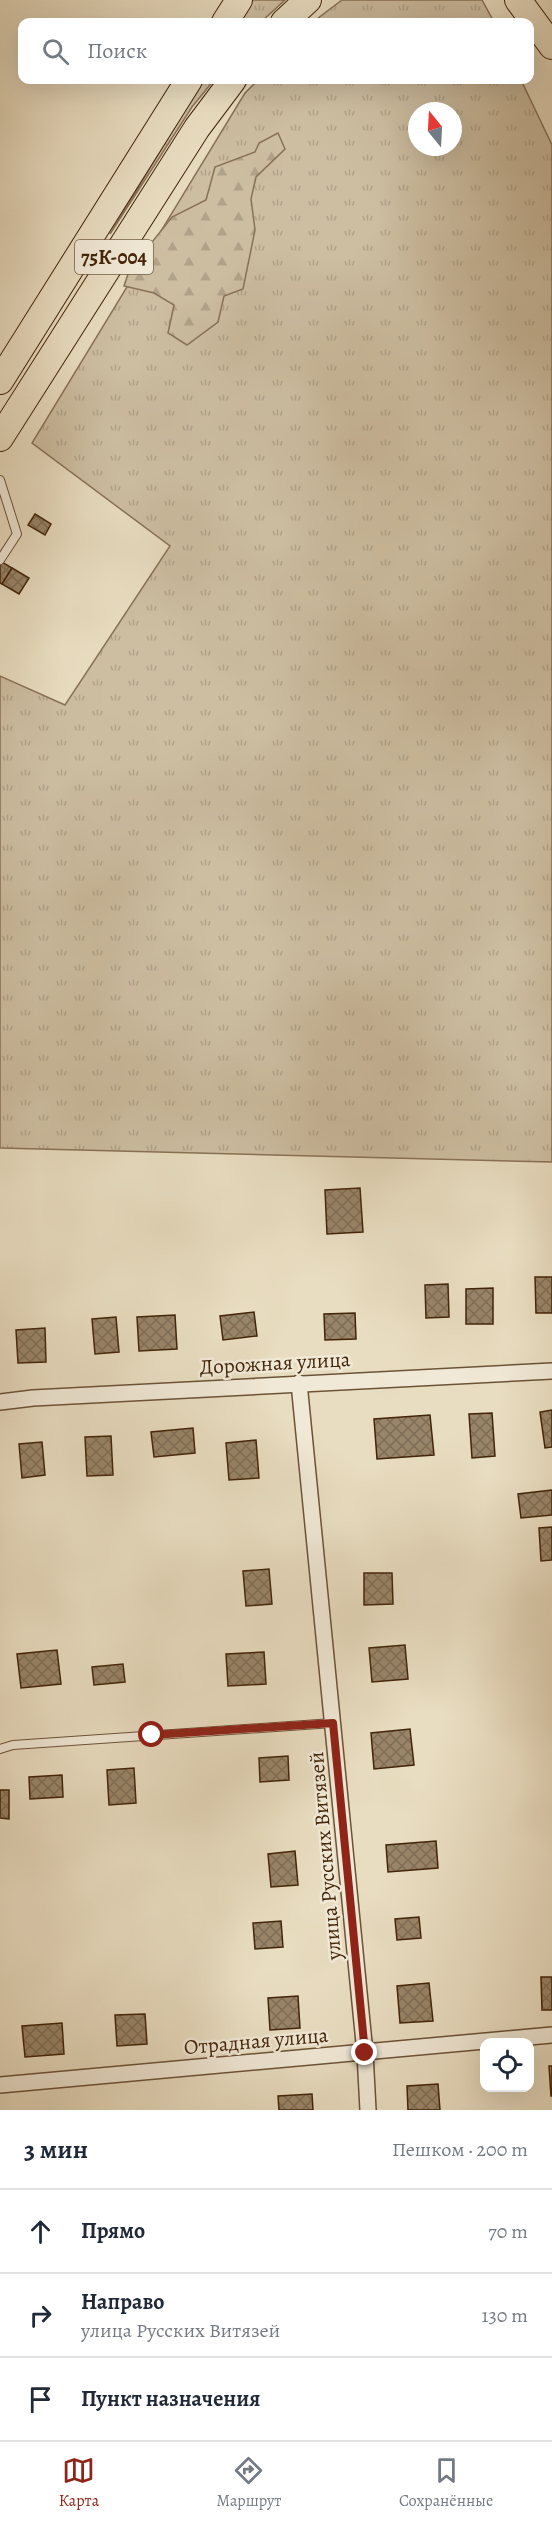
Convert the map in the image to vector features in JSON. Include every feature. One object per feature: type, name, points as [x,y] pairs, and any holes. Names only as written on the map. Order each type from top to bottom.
[{"type":"highway","points":[[228,18],[239,0]]},
{"type":"highway","points":[[288,18],[308,0]]},
{"type":"highway","points":[[518,0],[531,18]]},
{"type":"highway","points":[[533,0],[552,40]]},
{"type":"highway","points":[[534,22],[552,46]]},
{"type":"highway","name":"75К-004","points":[[0,381],[186,84]]},
{"type":"highway","name":"75К-004","points":[[0,438],[196,128],[230,84]]},
{"type":"street","name":"Дорожная улица","points":[[0,1402],[45,1397],[552,1371]]},
{"type":"street","name":"улица Русских Витязей","points":[[299,1383],[365,2053],[368,2110]]},
{"type":"street","name":"Отрадная улица","points":[[0,2085],[552,2035]]},
{"type":"lane","points":[[0,480],[17,534],[0,560]]},
{"type":"lane","points":[[0,1749],[13,1745],[333,1723]]},
{"type":"green space","points":[[253,0],[285,0],[265,18],[241,18]]},
{"type":"green space","points":[[342,0],[482,0],[492,18],[318,18]]},
{"type":"green space","points":[[201,84],[211,84],[192,107],[110,234]]},
{"type":"green space","points":[[254,84],[523,84],[552,145],[552,1162],[0,1148],[0,676],[65,705],[170,546],[32,443],[245,93]]},
{"type":"green space","points":[[278,133],[285,149],[256,177],[251,199],[255,230],[243,289],[224,296],[218,322],[187,345],[168,333],[174,305],[154,293],[124,286],[129,271],[172,217],[206,200],[215,167],[255,152],[259,143]]},
{"type":"building","points":[[35,514],[51,524],[45,535],[28,525]]},
{"type":"building","points":[[0,561],[12,568],[2,584],[0,583]]},
{"type":"building","points":[[12,568],[29,578],[19,594],[2,584]]},
{"type":"building","points":[[360,1188],[363,1232],[327,1234],[325,1190]]},
{"type":"building","points":[[535,1277],[552,1277],[552,1313],[536,1313]]},
{"type":"building","points":[[448,1284],[449,1317],[426,1318],[425,1285]]},
{"type":"building","points":[[493,1288],[493,1324],[466,1324],[466,1289]]},
{"type":"building","points":[[254,1312],[257,1336],[223,1340],[220,1316]]},
{"type":"building","points":[[355,1313],[356,1339],[325,1340],[324,1314]]},
{"type":"building","points":[[175,1315],[177,1349],[139,1351],[137,1317]]},
{"type":"building","points":[[116,1317],[119,1352],[95,1354],[92,1319]]},
{"type":"building","points":[[45,1328],[46,1362],[18,1363],[16,1330]]},
{"type":"building","points":[[552,1410],[552,1447],[545,1448],[540,1412]]},
{"type":"building","points":[[492,1413],[495,1456],[472,1458],[469,1414]]},
{"type":"building","points":[[430,1415],[434,1455],[377,1459],[374,1419]]},
{"type":"building","points":[[193,1428],[195,1453],[154,1457],[151,1432]]},
{"type":"building","points":[[111,1436],[113,1475],[87,1476],[85,1437]]},
{"type":"building","points":[[256,1440],[259,1478],[229,1480],[226,1443]]},
{"type":"building","points":[[42,1442],[45,1475],[22,1478],[19,1444]]},
{"type":"building","points":[[552,1490],[552,1515],[521,1518],[518,1494]]},
{"type":"building","points":[[552,1527],[552,1560],[541,1561],[539,1528]]},
{"type":"building","points":[[269,1569],[272,1604],[246,1606],[243,1571]]},
{"type":"building","points":[[364,1573],[392,1573],[393,1604],[364,1605]]},
{"type":"building","points":[[405,1645],[408,1679],[372,1682],[369,1648]]},
{"type":"building","points":[[57,1650],[61,1684],[21,1688],[17,1654]]},
{"type":"building","points":[[264,1652],[266,1684],[228,1686],[226,1654]]},
{"type":"building","points":[[123,1664],[125,1682],[94,1685],[92,1667]]},
{"type":"building","points":[[410,1729],[414,1765],[374,1769],[371,1733]]},
{"type":"building","points":[[288,1756],[289,1780],[260,1782],[259,1758]]},
{"type":"building","points":[[134,1768],[136,1803],[109,1805],[107,1770]]},
{"type":"building","points":[[62,1775],[63,1797],[30,1799],[29,1777]]},
{"type":"building","points":[[0,1790],[9,1790],[9,1819],[0,1818]]},
{"type":"building","points":[[436,1841],[438,1868],[388,1872],[386,1845]]},
{"type":"building","points":[[295,1851],[298,1885],[271,1887],[268,1854]]},
{"type":"building","points":[[419,1917],[421,1938],[397,1940],[395,1919]]},
{"type":"building","points":[[281,1921],[283,1947],[255,1949],[253,1923]]},
{"type":"building","points":[[541,1977],[552,1977],[552,2010],[542,2010]]},
{"type":"building","points":[[429,1983],[433,2021],[400,2023],[397,1986]]},
{"type":"building","points":[[298,1996],[300,2028],[270,2030],[268,1998]]},
{"type":"building","points":[[145,2014],[147,2044],[117,2046],[115,2015]]},
{"type":"building","points":[[62,2023],[64,2054],[25,2057],[22,2026]]},
{"type":"building","points":[[549,2066],[552,2066],[552,2096],[551,2096]]},
{"type":"building","points":[[438,2084],[440,2110],[408,2110],[407,2086]]},
{"type":"building","points":[[312,2094],[313,2110],[279,2110],[278,2096]]},
{"type":"route","points":[[152,1735],[333,1723],[365,2053]]}]
